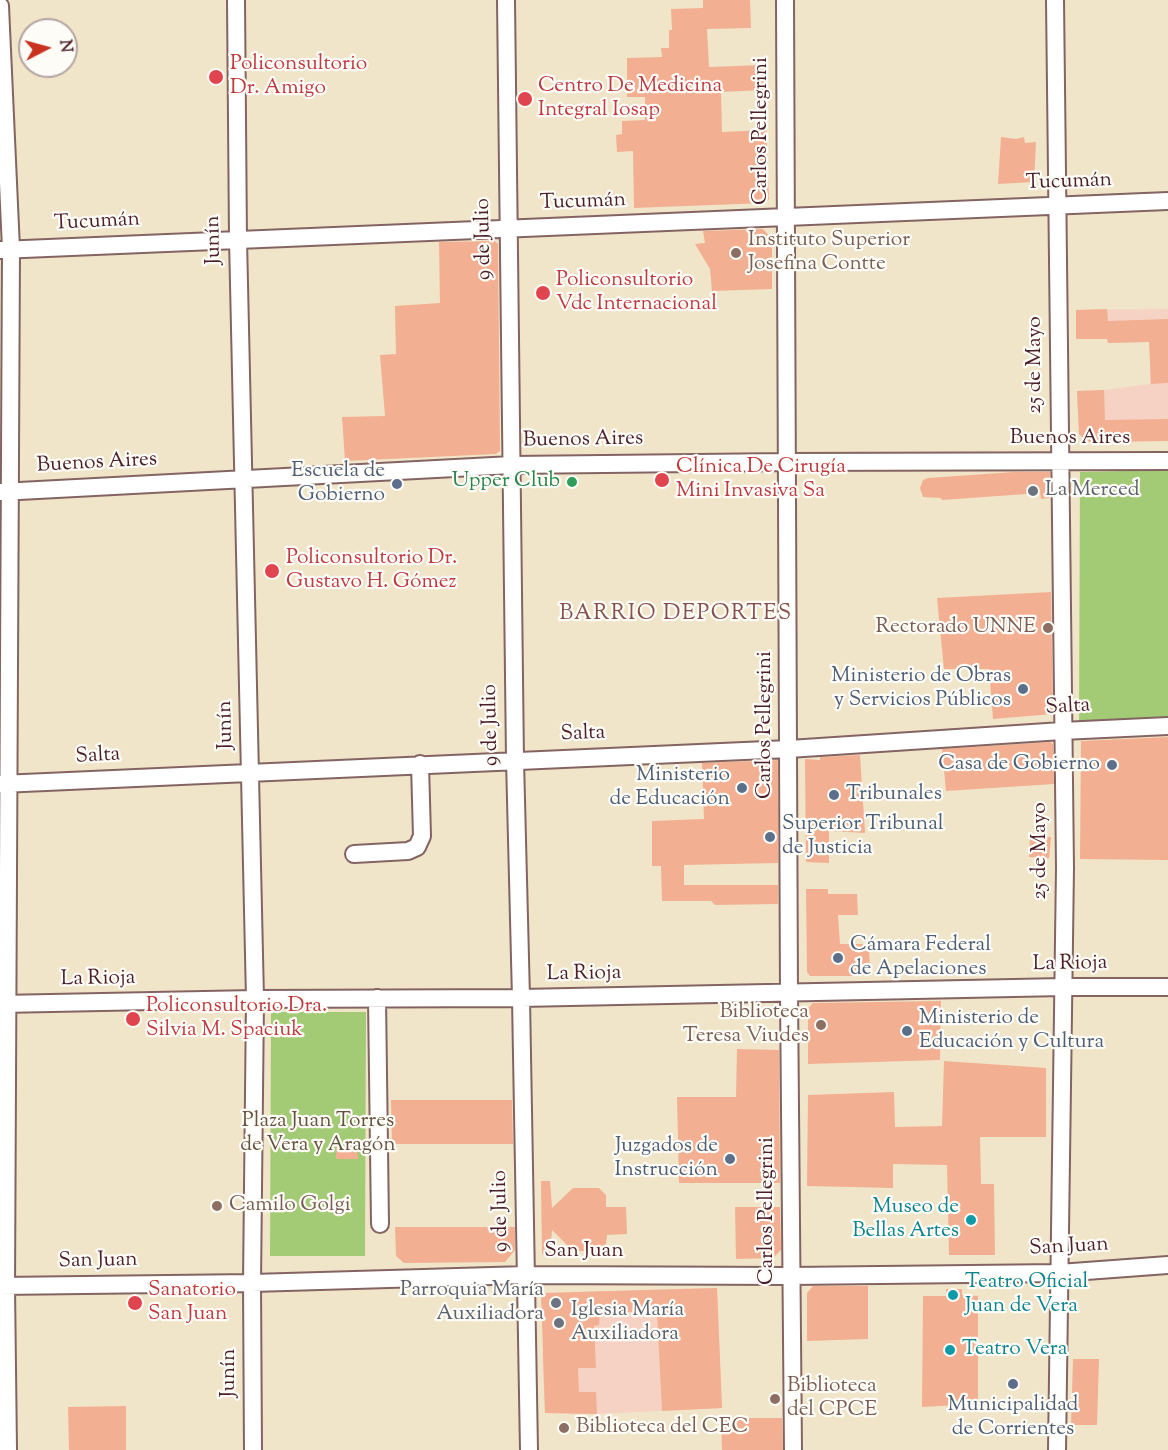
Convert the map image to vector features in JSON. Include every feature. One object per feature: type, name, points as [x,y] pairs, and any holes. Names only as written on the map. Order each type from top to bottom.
[{"type":"street","name":"Junín","points":[[236,0],[238,239],[255,999],[253,1450]]},
{"type":"street","name":"9 de Julio","points":[[506,0],[515,760],[529,1450]]},
{"type":"street","name":"Carlos Pellegrini","points":[[785,0],[793,1450]]},
{"type":"street","name":"25 de Mayo","points":[[1056,0],[1065,867],[1057,1450]]},
{"type":"street","points":[[0,6],[5,250],[3,1286],[8,1450]]},
{"type":"street","name":"Tucumán","points":[[5,250],[1168,201]]},
{"type":"street","name":"Buenos Aires","points":[[5,492],[512,465],[1168,461]]},
{"type":"street","name":"Salta","points":[[5,784],[789,749],[1168,726]]},
{"type":"street","points":[[354,854],[408,851],[417,847],[422,836],[420,764]]},
{"type":"street","name":"La Rioja","points":[[4,1004],[1168,987]]},
{"type":"street","points":[[377,998],[380,1224]]},
{"type":"street","name":"San Juan","points":[[3,1286],[252,1283],[526,1275],[791,1276],[1059,1273],[1168,1265]]},
{"type":"shaded area","points":[[1168,309],[1168,441],[1087,442],[1079,434],[1077,391],[1150,384],[1150,342],[1108,343],[1107,339],[1076,339],[1076,310]]},
{"type":"shaded area","points":[[717,1288],[722,1408],[597,1414],[545,1413],[542,1353],[578,1353],[576,1292]]},
{"type":"green space","points":[[1168,470],[1168,722],[1079,725],[1080,472]]},
{"type":"green space","name":"Plaza Juan Torres de Vera y Aragón","points":[[271,1012],[366,1012],[365,1256],[270,1256]]},
{"type":"building","points":[[703,0],[750,0],[751,28],[707,29],[709,67],[764,65],[764,90],[721,92],[722,132],[766,130],[769,199],[765,203],[634,208],[633,151],[617,152],[616,135],[622,134],[622,121],[645,120],[645,97],[627,97],[627,58],[662,57],[661,48],[669,48],[669,30],[672,30],[671,9],[703,8]]},
{"type":"building","points":[[1001,137],[1016,139],[1024,137],[1025,143],[1036,142],[1034,182],[998,184]]},
{"type":"building","name":"Instituto Superior Josefina Contte","points":[[763,229],[772,239],[772,289],[712,291],[710,269],[695,244],[705,243],[703,231]]},
{"type":"building","points":[[495,241],[498,244],[500,451],[496,454],[345,461],[342,417],[385,416],[380,355],[396,354],[395,306],[440,303],[439,242]]},
{"type":"building","points":[[1107,309],[1108,321],[1168,319],[1168,383],[1151,384],[1149,342],[1108,343],[1107,339],[1076,339],[1076,310]]},
{"type":"building","points":[[1104,390],[1105,420],[1168,419],[1168,441],[1087,442],[1079,434],[1077,391]]},
{"type":"building","points":[[1050,472],[1050,498],[1041,499],[1040,493],[942,500],[941,498],[923,497],[920,488],[923,480],[928,478]]},
{"type":"building","name":"Rectorado UNNE","points":[[1051,592],[1053,714],[993,719],[989,669],[944,669],[937,598]]},
{"type":"building","points":[[1168,737],[1168,860],[1080,859],[1081,741]]},
{"type":"building","points":[[1050,742],[1053,744],[1054,784],[946,791],[942,749]]},
{"type":"building","name":"Tribunales","points":[[860,755],[865,833],[829,831],[829,863],[806,862],[805,759],[820,760],[820,757]]},
{"type":"building","points":[[778,760],[778,863],[684,865],[684,885],[778,885],[778,904],[715,905],[711,901],[662,901],[661,866],[652,866],[652,821],[704,819],[702,763]]},
{"type":"building","points":[[1030,836],[1051,837],[1049,858],[1029,857]]},
{"type":"building","name":"Cámara Federal de Apelaciones","points":[[806,889],[828,889],[828,894],[857,894],[858,915],[838,915],[840,944],[869,944],[870,976],[810,976],[807,972]]},
{"type":"building","points":[[941,1001],[940,1060],[808,1064],[808,1008],[813,1003]]},
{"type":"building","points":[[737,1049],[779,1050],[780,1183],[679,1183],[677,1097],[736,1097]]},
{"type":"building","points":[[944,1061],[1046,1068],[1046,1137],[980,1137],[981,1184],[994,1184],[995,1255],[949,1255],[947,1165],[893,1164],[893,1188],[807,1186],[808,1095],[894,1092],[895,1127],[942,1126]]},
{"type":"building","points":[[391,1100],[512,1100],[513,1144],[392,1144]]},
{"type":"building","points":[[336,1146],[357,1146],[358,1159],[336,1159]]},
{"type":"building","points":[[541,1181],[550,1181],[552,1208],[573,1188],[599,1188],[606,1195],[606,1207],[626,1207],[627,1234],[607,1235],[606,1244],[600,1251],[573,1251],[552,1230],[550,1255],[542,1254]]},
{"type":"building","points":[[735,1207],[780,1207],[781,1250],[773,1258],[736,1259]]},
{"type":"building","points":[[395,1227],[515,1227],[515,1250],[505,1262],[404,1263],[396,1256]]},
{"type":"building","points":[[813,1286],[868,1286],[868,1339],[807,1341],[807,1293]]},
{"type":"building","points":[[717,1288],[722,1408],[662,1411],[657,1311],[600,1313],[599,1325],[594,1326],[596,1368],[578,1368],[579,1392],[596,1392],[597,1414],[545,1413],[541,1293]]},
{"type":"building","name":"Teatro Vera","points":[[946,1289],[962,1289],[962,1295],[978,1296],[978,1404],[922,1407],[923,1296],[946,1296]]},
{"type":"building","points":[[1073,1359],[1099,1359],[1097,1425],[1071,1425]]},
{"type":"building","points":[[126,1406],[126,1450],[69,1450],[68,1407]]},
{"type":"building","points":[[721,1418],[782,1418],[783,1450],[722,1450]]},
{"type":"place","name":"Policonsultorio Dr. Amigo","points":[[216,77]]},
{"type":"place","name":"Centro De Medicina Integral Iosap","points":[[525,99]]},
{"type":"place","name":"Instituto Superior Josefina Contte","points":[[736,253]]},
{"type":"place","name":"Policonsultorio Vdc Internacional","points":[[543,293]]},
{"type":"place","name":"Clínica De Cirugía Mini Invasiva Sa","points":[[662,480]]},
{"type":"place","name":"Upper Club","points":[[572,482]]},
{"type":"place","name":"Escuela de Gobierno","points":[[397,484]]},
{"type":"place","name":"La Merced","points":[[1033,491]]},
{"type":"place","name":"Policonsultorio Dr. Gustavo H. Gómez","points":[[272,571]]},
{"type":"place","name":"Rectorado UNNE","points":[[1048,628]]},
{"type":"place","name":"Ministerio de Obras y Servicios Públicos","points":[[1023,689]]},
{"type":"place","name":"Casa de Gobierno","points":[[1112,765]]},
{"type":"place","name":"Ministerio de Educación","points":[[742,788]]},
{"type":"place","name":"Tribunales","points":[[834,795]]},
{"type":"place","name":"Superior Tribunal de Justicia","points":[[770,837]]},
{"type":"place","name":"Cámara Federal de Apelaciones","points":[[838,958]]},
{"type":"place","name":"Policonsultorio Dra. Silvia M. Spaciuk","points":[[133,1019]]},
{"type":"place","name":"Biblioteca Teresa Viudes","points":[[821,1025]]},
{"type":"place","name":"Ministerio de Educación y Cultura","points":[[907,1031]]},
{"type":"place","name":"Juzgados de Instrucción","points":[[730,1159]]},
{"type":"place","name":"Camilo Golgi","points":[[217,1206]]},
{"type":"place","name":"Museo de Bellas Artes","points":[[971,1220]]},
{"type":"place","name":"Teatro Oficial Juan de Vera","points":[[953,1295]]},
{"type":"place","name":"Sanatorio San Juan","points":[[135,1303]]},
{"type":"place","name":"Parroquia María Auxiliadora","points":[[556,1303]]},
{"type":"place","name":"Iglesia María Auxiliadora","points":[[559,1323]]},
{"type":"place","name":"Teatro Vera","points":[[950,1350]]},
{"type":"place","name":"Municipalidad de Corrientes","points":[[1013,1384]]},
{"type":"place","name":"Biblioteca del CPCE","points":[[775,1399]]},
{"type":"place","name":"Biblioteca del CEC","points":[[564,1428]]},
{"type":"district","name":"BARRIO DEPORTES","points":[[676,615]]}]
